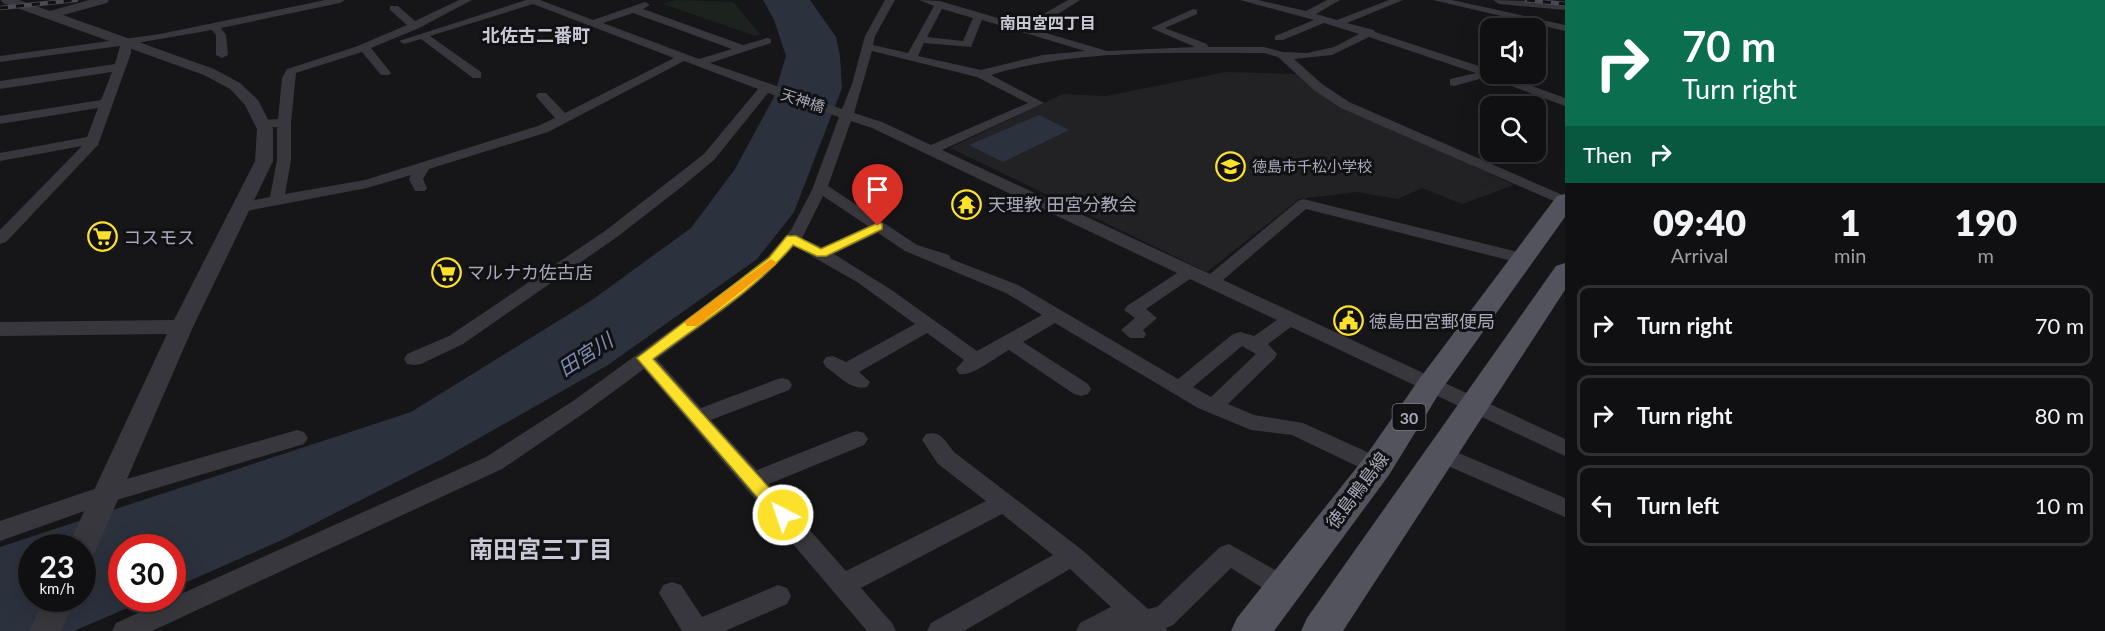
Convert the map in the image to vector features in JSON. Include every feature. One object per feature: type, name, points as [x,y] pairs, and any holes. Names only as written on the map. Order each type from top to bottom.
[{"type":"main road","name":"徳島鴨島線","points":[[1251,631],[1377,466],[1430,385],[1565,201]]},
{"type":"main road","points":[[1333,627],[1442,454],[1563,278]]},
{"type":"street","points":[[7,0],[209,72],[235,86],[252,103],[265,129],[264,161],[182,327],[88,534]]},
{"type":"street","points":[[50,15],[103,0]]},
{"type":"street","points":[[0,59],[215,27],[340,0]]},
{"type":"street","points":[[277,200],[284,160],[284,123],[288,78],[291,71],[368,46],[467,0]]},
{"type":"street","points":[[125,631],[494,463],[580,406],[774,260],[798,232],[820,188],[843,113],[867,47],[875,26],[890,0]]},
{"type":"street","points":[[924,0],[1107,54]]},
{"type":"street","points":[[1019,28],[1046,17],[1075,0]]},
{"type":"street","points":[[1245,0],[1339,22],[1480,71]]},
{"type":"street","points":[[1307,14],[1335,0]]},
{"type":"street","points":[[1438,0],[1565,28]]},
{"type":"street","points":[[1499,0],[1565,6]]},
{"type":"street","points":[[404,41],[532,1]]},
{"type":"street","name":"天神橋","points":[[532,1],[682,58],[877,125],[1565,448]]},
{"type":"street","points":[[1339,22],[1395,1],[1410,8]]},
{"type":"street","points":[[592,23],[651,3]]},
{"type":"street","points":[[911,58],[940,4]]},
{"type":"street","points":[[394,8],[415,26]]},
{"type":"street","points":[[633,9],[743,49]]},
{"type":"street","points":[[1458,18],[1488,11]]},
{"type":"street","points":[[1193,12],[1156,28],[1203,45],[1204,50]]},
{"type":"street","points":[[920,39],[967,45],[979,15]]},
{"type":"street","points":[[1279,38],[1324,19]]},
{"type":"street","points":[[215,27],[221,35],[222,55]]},
{"type":"street","points":[[358,33],[385,73]]},
{"type":"street","points":[[981,74],[1038,58],[1066,54],[1264,50],[1301,57],[1325,55],[1370,33]]},
{"type":"street","points":[[423,36],[477,75]]},
{"type":"street","points":[[0,239],[93,141],[120,67],[126,41]]},
{"type":"street","points":[[698,63],[767,41]]},
{"type":"street","points":[[867,47],[981,74],[1038,103],[931,150]]},
{"type":"street","points":[[1282,55],[1318,87],[1346,105],[1427,143],[1565,201]]},
{"type":"street","points":[[241,207],[367,183],[543,129],[682,58]]},
{"type":"street","points":[[0,85],[120,67]]},
{"type":"street","points":[[1454,82],[1480,76]]},
{"type":"street","points":[[1517,84],[1565,102]]},
{"type":"street","points":[[414,359],[456,340],[611,234],[679,182],[709,157],[766,88]]},
{"type":"street","points":[[542,96],[564,120]]},
{"type":"street","points":[[0,120],[107,103]]},
{"type":"street","points":[[263,124],[284,123]]},
{"type":"street","points":[[0,157],[93,141]]},
{"type":"street","points":[[420,188],[416,178],[424,166]]},
{"type":"street","points":[[256,177],[282,174]]},
{"type":"street","points":[[820,188],[911,248],[943,259],[942,261],[1012,289],[1179,388],[1214,406],[1251,422],[1296,428],[1377,466]]},
{"type":"street","points":[[1210,282],[1304,204],[1524,259]]},
{"type":"street","points":[[821,254],[878,226]]},
{"type":"street","points":[[792,239],[821,254],[927,325],[971,364],[1055,315]]},
{"type":"street","points":[[1137,334],[1130,330],[1148,318],[1133,310],[1189,272]]},
{"type":"street","points":[[1256,344],[1290,319]]},
{"type":"street","points":[[846,372],[927,325]]},
{"type":"street","points":[[0,329],[182,327]]},
{"type":"street","points":[[1179,388],[1240,338],[1256,344],[1268,354],[1214,406]]},
{"type":"street","points":[[1009,342],[1081,389]]},
{"type":"street","points":[[645,358],[882,631]]},
{"type":"street","points":[[697,417],[782,385]]},
{"type":"street","points":[[0,531],[106,494],[297,438]]},
{"type":"street","points":[[753,481],[856,439]]},
{"type":"street","points":[[933,440],[946,459],[1072,556],[1148,626]]},
{"type":"street","points":[[1442,454],[1565,508]]},
{"type":"street","points":[[843,585],[1004,502]]},
{"type":"street","points":[[1089,631],[1113,618],[1148,626],[1164,617],[1229,554],[1284,588]]},
{"type":"street","points":[[940,631],[1072,556]]},
{"type":"street","points":[[672,593],[697,630],[778,596]]},
{"type":"street","points":[[45,631],[54,612]]},
{"type":"shaded area","points":[[677,0],[733,2],[760,34],[755,36],[663,4]]},
{"type":"shaded area","name":"徳島市千松小学校","points":[[1226,72],[1297,74],[1332,100],[1514,185],[1462,204],[1422,188],[1398,199],[1357,192],[1299,199],[1207,272],[950,148],[1063,94],[1106,96]]},
{"type":"water","name":"田宮川","points":[[763,0],[810,0],[836,37],[842,88],[794,212],[757,259],[608,365],[444,458],[282,540],[186,582],[186,534],[108,534],[108,612],[118,612],[74,631],[0,631],[0,547],[18,541],[18,612],[96,612],[96,534],[40,534],[411,412],[592,300],[691,228],[735,169],[773,99],[786,56],[774,20]]},
{"type":"water","points":[[1039,115],[1069,130],[1003,162],[969,145]]},
{"type":"railway","points":[[0,8],[76,0]]},
{"type":"railway","points":[[1527,0],[1565,4]]},
{"type":"slow traffic","points":[[692,323],[771,263]]},
{"type":"place","name":"徳島市千松小学校","points":[[1231,166]]},
{"type":"place","name":"天理教 田宮分教会","points":[[967,204]]},
{"type":"place","name":"コスモス","points":[[102,237]]},
{"type":"place","name":"マルナカ佐古店","points":[[446,272]]},
{"type":"place","name":"徳島田宮郵便局","points":[[1348,321]]},
{"type":"district","name":"南田宮四丁目","points":[[1048,22]]},
{"type":"district","name":"北佐古二番町","points":[[536,35]]},
{"type":"district","name":"南田宮三丁目","points":[[541,548]]},
{"type":"route","points":[[783,515],[645,358],[736,291],[774,260],[792,239],[821,254],[878,226]]}]
